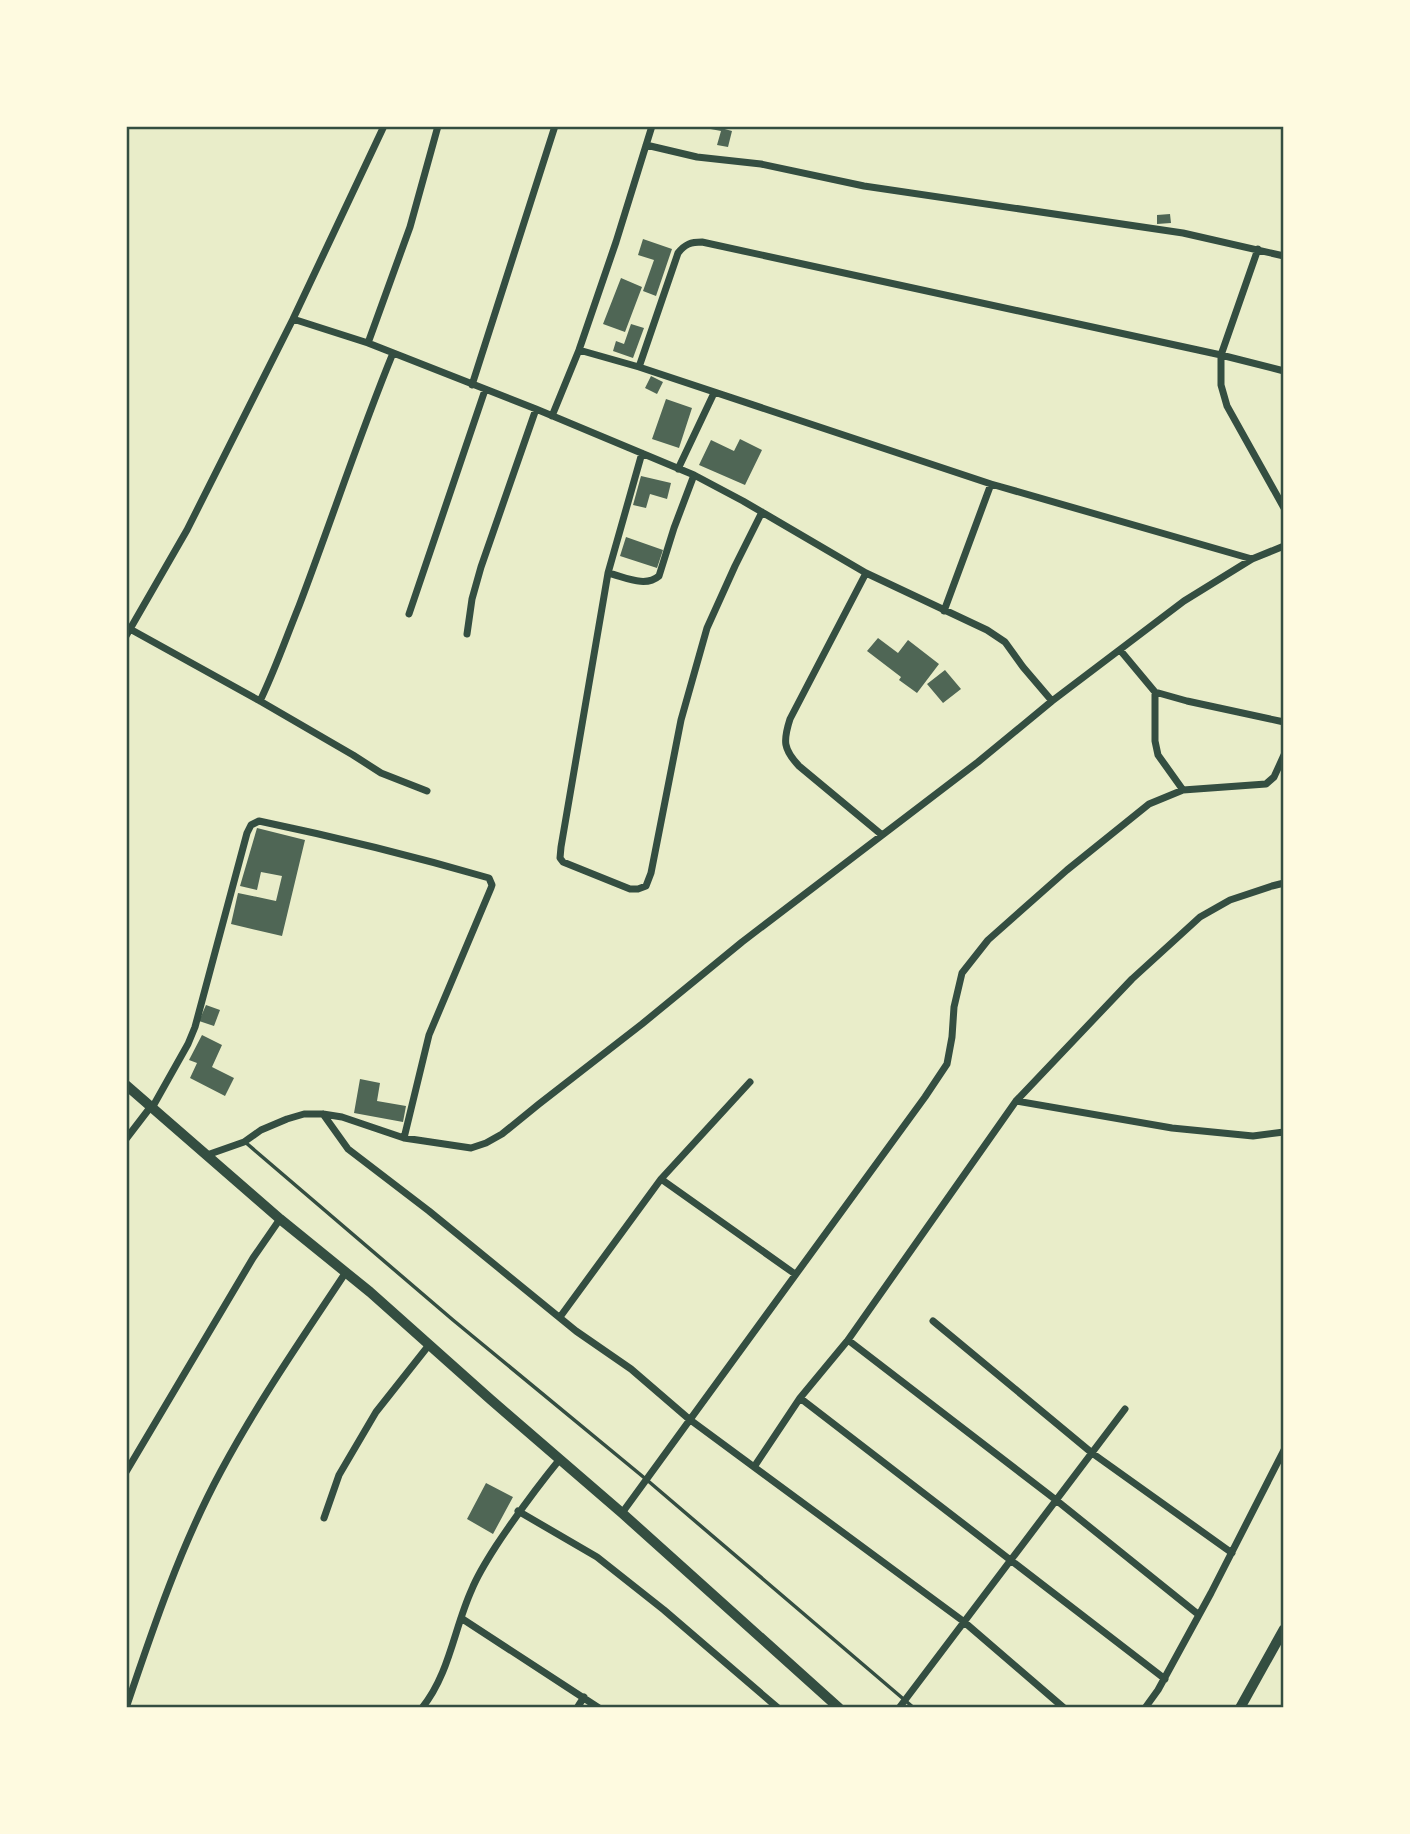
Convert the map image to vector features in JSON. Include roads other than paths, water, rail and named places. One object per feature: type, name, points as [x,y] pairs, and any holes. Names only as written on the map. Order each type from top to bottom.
[{"type":"street","points":[[384,126],[293,319],[187,530],[128,632],[260,701],[353,755],[380,774],[427,791]]},
{"type":"street","points":[[368,343],[410,227],[438,126]]},
{"type":"street","points":[[472,384],[555,126]]},
{"type":"street","points":[[552,416],[579,350],[652,126]]},
{"type":"street","points":[[646,145],[697,157],[761,164],[864,186],[1183,233],[1284,256]]},
{"type":"street","points":[[639,367],[678,253],[685,245],[702,242],[1284,371]]},
{"type":"street","points":[[1258,249],[1221,355],[1221,385],[1227,407],[1284,508]]},
{"type":"street","points":[[293,319],[368,343],[694,475],[866,573],[969,621],[1005,642],[1052,701]]},
{"type":"street","points":[[579,350],[639,367],[991,484],[1252,559]]},
{"type":"street","points":[[260,701],[271,679],[369,411],[393,353]]},
{"type":"street","points":[[409,614],[485,390]]},
{"type":"street","points":[[678,469],[714,393]]},
{"type":"street","points":[[467,634],[472,599],[481,567],[536,409]]},
{"type":"street","points":[[642,453],[608,573],[560,858],[563,862],[630,889],[646,886],[651,873],[681,720],[707,628],[762,512]]},
{"type":"street","points":[[608,573],[645,583],[659,576],[694,475]]},
{"type":"street","points":[[944,611],[991,484]]},
{"type":"street","points":[[207,1155],[244,1142],[261,1130],[304,1114],[342,1117],[404,1138],[471,1148],[502,1134],[742,942],[1184,601],[1252,559],[1284,546]]},
{"type":"street","points":[[866,573],[790,719],[785,732],[785,744],[789,755],[799,766],[883,835]]},
{"type":"street","points":[[1120,650],[1155,692],[1284,722]]},
{"type":"street","points":[[1155,692],[1155,741],[1158,755],[1183,790]]},
{"type":"street","points":[[622,1513],[947,1064],[954,1007],[962,974],[988,940],[1067,870],[1149,804],[1183,790],[1266,783],[1274,777],[1284,755]]},
{"type":"street","points":[[126,1139],[152,1108],[188,1044],[195,1027],[247,833],[251,825],[259,821],[333,836],[442,864],[490,880],[491,888],[429,1035],[404,1138]]},
{"type":"street","points":[[754,1467],[800,1398],[848,1340],[1016,1101],[1132,979],[1200,917],[1230,900],[1284,883]]},
{"type":"street","points":[[560,1317],[661,1179],[750,1082]]},
{"type":"street","points":[[126,1085],[280,1219],[346,1272],[622,1513],[839,1708]]},
{"type":"street","points":[[1016,1101],[1172,1128],[1253,1136],[1284,1132]]},
{"type":"street","points":[[323,1114],[348,1149],[576,1331],[631,1369],[690,1419],[963,1621],[1064,1708]]},
{"type":"street","points":[[661,1179],[795,1273]]},
{"type":"street","points":[[126,1472],[253,1258],[280,1219]]},
{"type":"street","points":[[126,1708],[167,1595],[222,1469],[281,1370],[346,1272]]},
{"type":"street","points":[[933,1321],[1092,1453],[1232,1553]]},
{"type":"street","points":[[848,1340],[1056,1500],[1199,1615]]},
{"type":"street","points":[[324,1518],[340,1475],[376,1412],[429,1345]]},
{"type":"street","points":[[800,1398],[1165,1679]]},
{"type":"street","points":[[899,1708],[1125,1409]]},
{"type":"street","points":[[1145,1708],[1165,1679],[1284,1450]]},
{"type":"street","points":[[422,1708],[430,1699],[446,1666],[479,1574],[519,1511],[559,1459]]},
{"type":"street","points":[[519,1511],[597,1557],[664,1610],[778,1708]]},
{"type":"street","points":[[461,1618],[599,1708]]},
{"type":"street","points":[[1240,1708],[1284,1629]]},
{"type":"street","points":[[577,1708],[583,1697]]},
{"type":"lane","points":[[244,1142],[914,1708]]}]
